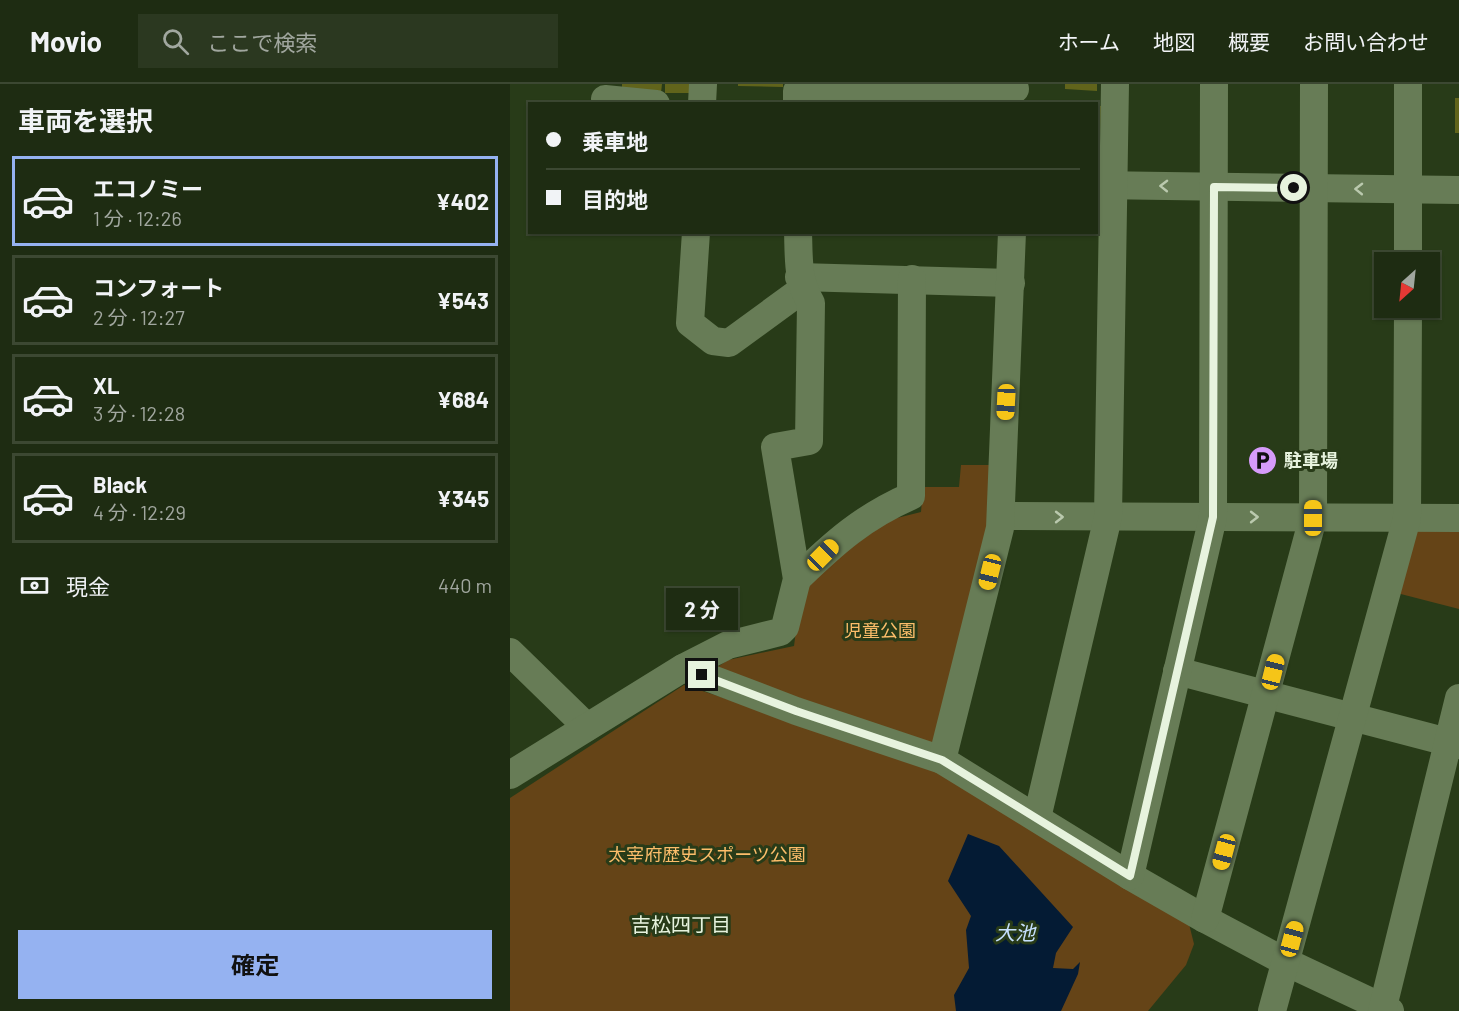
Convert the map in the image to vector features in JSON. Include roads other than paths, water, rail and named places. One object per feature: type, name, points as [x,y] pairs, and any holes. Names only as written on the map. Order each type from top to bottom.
[{"type":"street","points":[[702,102],[703,84]]},
{"type":"street","points":[[1037,818],[1108,517],[1105,185],[1115,84]]},
{"type":"street","points":[[1130,876],[1213,517],[1214,84]]},
{"type":"street","points":[[1205,919],[1313,518],[1314,84]]},
{"type":"street","points":[[1408,84],[1408,252]]},
{"type":"street","points":[[797,102],[797,91],[1015,92]]},
{"type":"street","points":[[605,99],[636,102]]},
{"type":"street","points":[[1105,185],[1459,190]]},
{"type":"street","points":[[696,234],[690,323],[713,341],[729,343],[801,283],[912,279],[1011,283]]},
{"type":"street","points":[[510,775],[683,668],[728,645],[780,632],[785,627],[797,579],[775,447],[808,441],[811,303],[801,283],[798,234]]},
{"type":"street","points":[[942,760],[1000,528],[1012,234]]},
{"type":"street","points":[[797,579],[859,523],[883,508],[911,496],[912,279]]},
{"type":"street","points":[[1272,1011],[1407,518],[1408,318]]},
{"type":"street","points":[[1001,516],[1459,518]]},
{"type":"street","points":[[510,653],[587,727]]},
{"type":"street","points":[[683,668],[796,711],[942,760],[1130,876],[1205,919],[1286,962],[1385,1010],[1454,744],[1459,698]]},
{"type":"street","points":[[1177,671],[1454,744]]},
{"type":"water","name":"大池","points":[[968,834],[999,846],[1073,927],[1056,953],[1053,968],[1073,969],[1080,962],[1078,974],[1061,1011],[956,1011],[954,995],[969,968],[966,930],[971,916],[948,881]]},
{"type":"place","name":"駐車場","points":[[1263,461]]},
{"type":"district","name":"吉松四丁目","points":[[681,925]]},
{"type":"park label","name":"児童公園","points":[[880,631]]},
{"type":"park label","name":"太宰府歴史スポーツ公園","points":[[707,855]]}]
